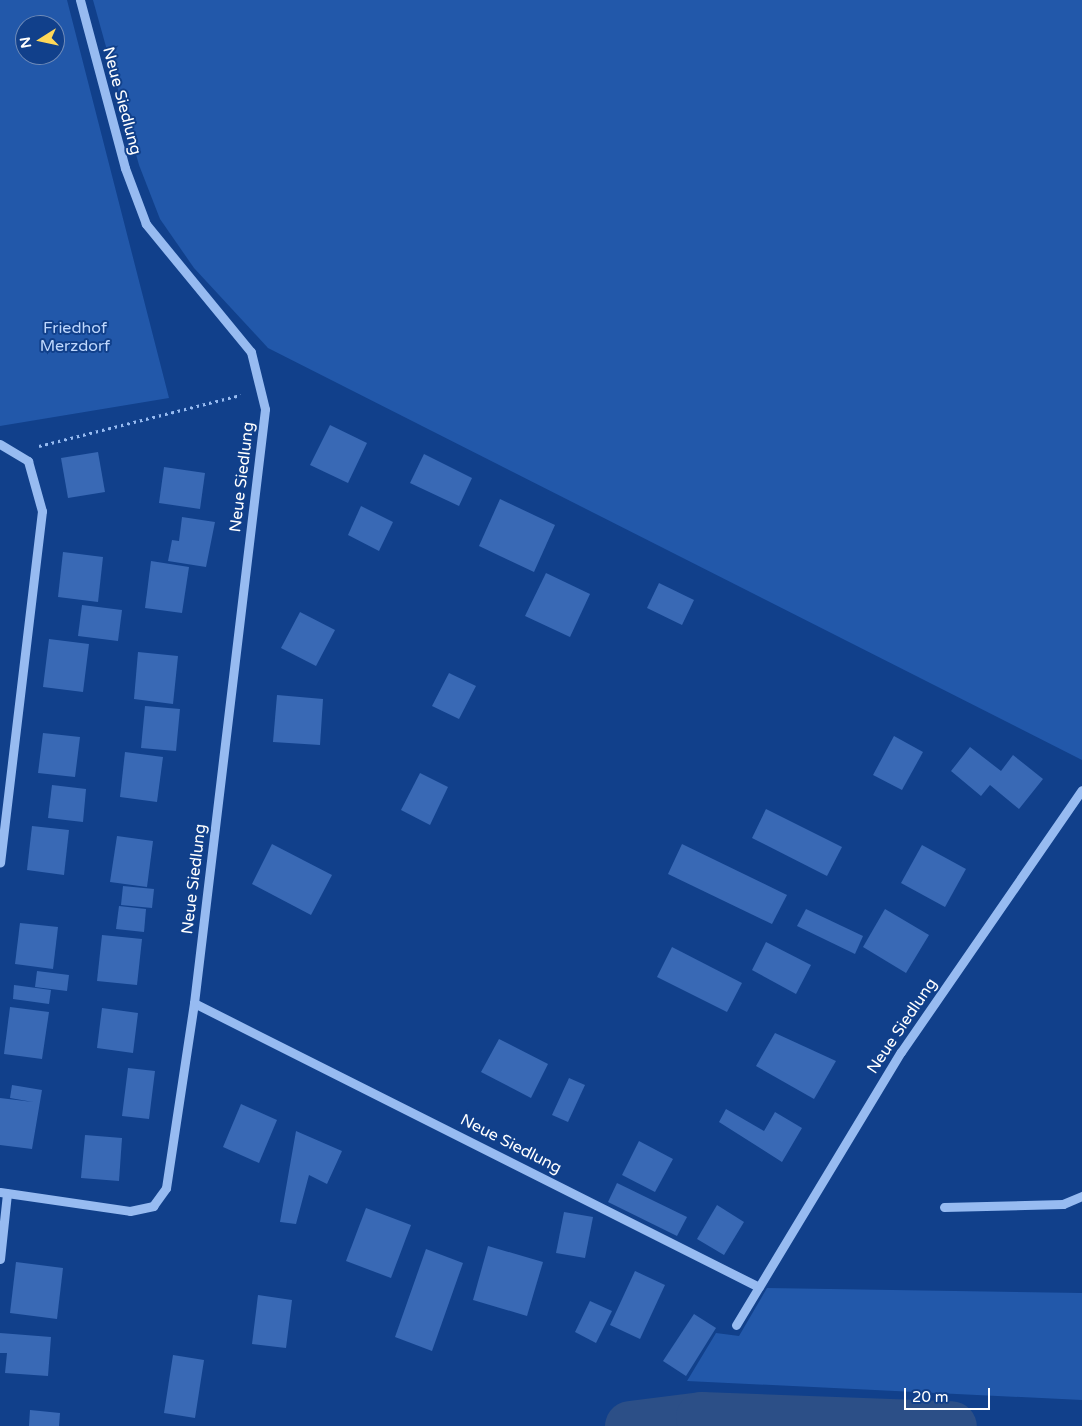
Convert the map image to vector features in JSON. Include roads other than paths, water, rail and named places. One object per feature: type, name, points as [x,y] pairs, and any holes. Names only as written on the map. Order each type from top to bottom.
[{"type":"street","name":"Neue Siedlung","points":[[3,1192],[130,1211],[153,1206],[166,1188],[194,1003],[262,438],[262,391],[251,352],[146,224],[125,168],[80,0]]},
{"type":"street","points":[[0,444],[28,461],[42,511],[0,863]]},
{"type":"street","name":"Neue Siedlung","points":[[736,1324],[901,1052],[1082,790]]},
{"type":"street","name":"Neue Siedlung","points":[[194,1003],[759,1287]]},
{"type":"street","points":[[0,1259],[3,1192]]},
{"type":"street","points":[[944,1207],[1063,1204],[1082,1196]]},
{"type":"waterway","points":[[630,1426],[701,1417],[951,1426]]},
{"type":"park label","name":"Friedhof Merzdorf","points":[[75,337]]}]
